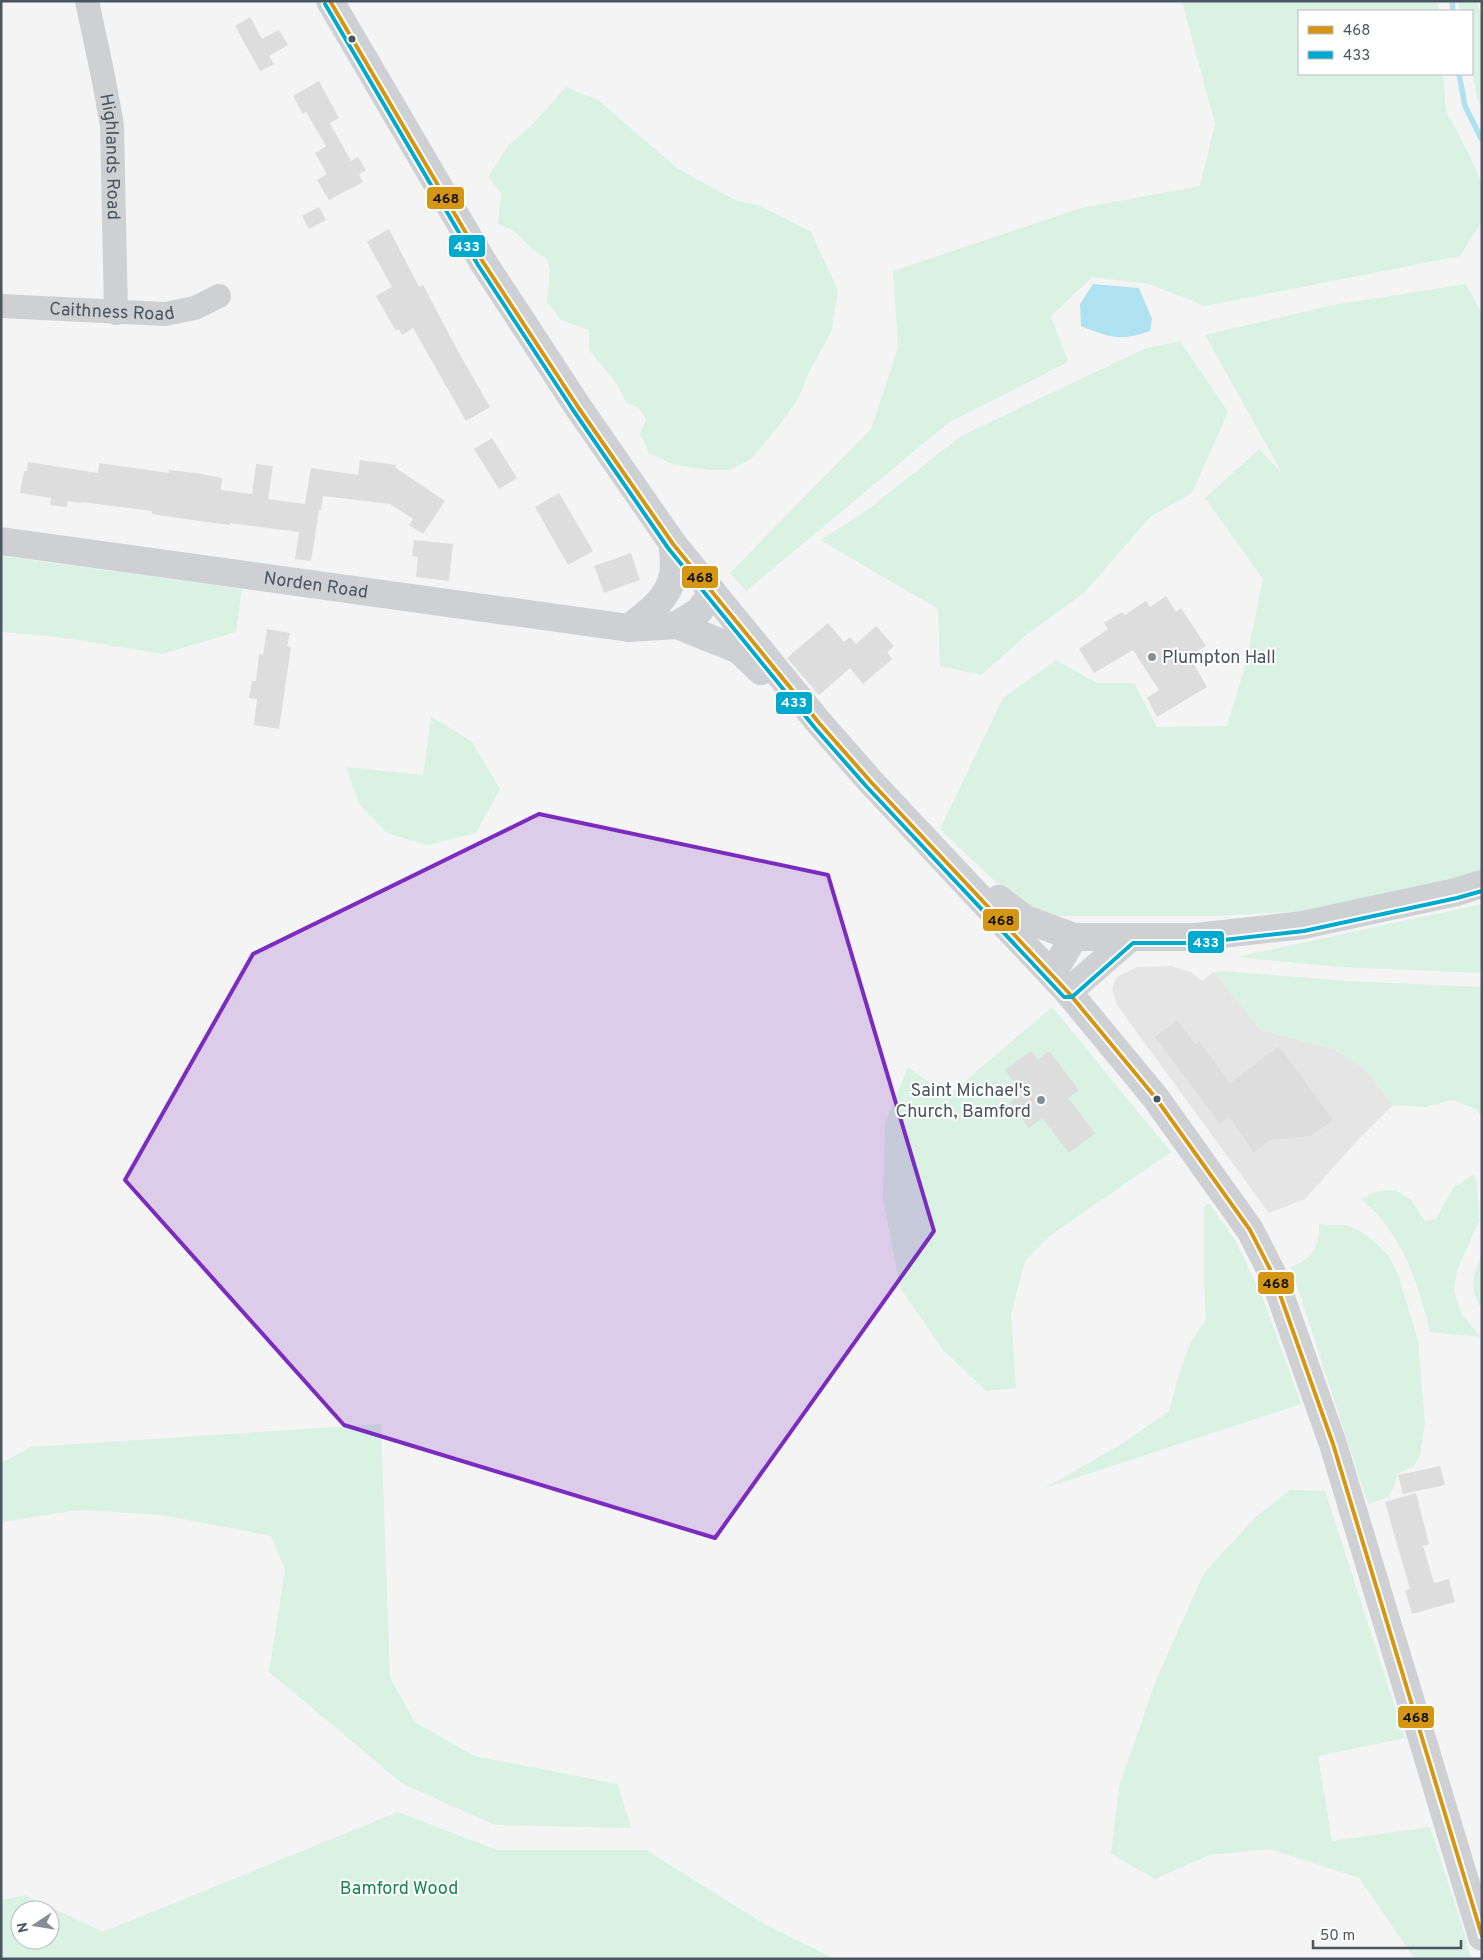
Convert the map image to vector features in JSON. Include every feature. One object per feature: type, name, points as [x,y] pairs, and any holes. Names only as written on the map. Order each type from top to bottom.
[{"type":"main road","points":[[330,1],[483,262],[578,407],[673,544],[820,724],[911,825],[1060,983],[1155,1098],[1250,1230],[1274,1275],[1333,1444],[1482,1937]]},
{"type":"main road","name":"Norden Road","points":[[1,541],[629,628],[677,625],[698,612],[708,588]]},
{"type":"main road","points":[[629,628],[657,605],[668,590],[674,575],[673,544]]},
{"type":"main road","points":[[629,628],[708,588]]},
{"type":"main road","points":[[677,625],[739,650],[820,724]]},
{"type":"main road","points":[[911,825],[936,837],[984,885],[1025,919],[1074,937],[1196,937],[1304,925],[1456,892],[1482,884]]},
{"type":"main road","points":[[1060,983],[1074,937]]},
{"type":"main road","points":[[1060,983],[1131,937]]},
{"type":"street","name":"Highlands Road","points":[[87,1],[112,125],[116,313]]},
{"type":"street","name":"Caithness Road","points":[[1,306],[165,314],[195,308],[219,296]]},
{"type":"highlighted area","points":[[539,814],[828,875],[934,1231],[715,1538],[344,1425],[125,1180],[253,954]]},
{"type":"shaded area","points":[[1171,966],[1191,972],[1202,981],[1214,972],[1261,1030],[1334,1049],[1365,1069],[1393,1105],[1357,1141],[1305,1199],[1269,1213],[1117,1005],[1112,989],[1117,977],[1137,967]]},
{"type":"green space","points":[[1182,1],[1438,1],[1439,10],[1298,10],[1298,75],[1443,75],[1446,111],[1471,158],[1482,184],[1482,221],[1460,256],[1205,306],[1149,284],[1092,277],[1051,316],[1068,362],[948,423],[746,591],[730,573],[871,429],[898,347],[893,271],[1081,208],[1200,186],[1215,124]]},
{"type":"green space","points":[[1458,1],[1477,1],[1482,18],[1482,111],[1473,74],[1473,10],[1460,10]]},
{"type":"green space","points":[[566,87],[598,100],[678,169],[737,201],[758,205],[811,232],[838,290],[832,330],[809,372],[798,399],[751,459],[730,470],[711,470],[674,465],[649,453],[640,434],[646,419],[638,407],[626,403],[618,385],[589,350],[589,330],[561,320],[547,302],[550,270],[547,259],[532,249],[514,231],[498,224],[501,193],[488,177],[508,146],[533,124]]},
{"type":"green space","points":[[1466,284],[1482,314],[1482,869],[1456,879],[1307,911],[1216,916],[1031,916],[940,829],[1003,698],[1056,660],[1097,683],[1134,683],[1157,727],[1227,726],[1245,666],[1263,579],[1205,498],[1259,449],[1282,473],[1205,335],[1333,305]]},
{"type":"green space","points":[[1180,341],[1228,412],[1192,493],[1151,516],[1084,593],[1031,631],[981,675],[940,666],[938,609],[820,540],[862,514],[961,436],[1144,349]]},
{"type":"green space","points":[[1,556],[242,589],[236,632],[162,654],[59,637],[3,632],[1,630]]},
{"type":"green space","points":[[431,716],[472,742],[500,789],[476,833],[428,845],[387,833],[359,804],[346,767],[423,775]]},
{"type":"green space","points":[[1482,904],[1482,973],[1340,967],[1237,957]]},
{"type":"green space","points":[[1222,971],[1348,981],[1482,987],[1482,1118],[1476,1109],[1452,1100],[1426,1107],[1393,1105],[1365,1070],[1334,1049],[1261,1030],[1214,972]]},
{"type":"green space","points":[[1052,1007],[1171,1152],[1052,1234],[1025,1261],[1011,1314],[1016,1388],[986,1391],[943,1350],[900,1288],[883,1199],[885,1123],[908,1067],[948,1096]]},
{"type":"green space","points":[[1474,1174],[1477,1181],[1479,1221],[1457,1270],[1454,1291],[1462,1315],[1481,1337],[1430,1332],[1418,1288],[1400,1246],[1381,1218],[1361,1199],[1379,1191],[1395,1190],[1411,1200],[1425,1221],[1436,1219],[1453,1188]]},
{"type":"green space","points":[[1209,1203],[1235,1240],[1262,1296],[1301,1404],[1045,1488],[1123,1443],[1169,1411],[1178,1377],[1191,1341],[1206,1320],[1204,1207]]},
{"type":"green space","points":[[1319,1223],[1347,1225],[1358,1230],[1373,1240],[1388,1255],[1398,1274],[1418,1341],[1425,1423],[1420,1455],[1414,1466],[1397,1474],[1395,1485],[1388,1497],[1368,1504],[1291,1267],[1305,1260],[1314,1251],[1318,1238]]},
{"type":"green space","points":[[1482,1254],[1482,1309],[1475,1295],[1473,1282]]},
{"type":"green space","points":[[381,1424],[390,1678],[415,1722],[474,1756],[618,1784],[631,1828],[495,1825],[403,1784],[269,1672],[285,1570],[271,1536],[162,1515],[79,1510],[1,1522],[1,1463],[31,1447]]},
{"type":"green space","points":[[1290,1490],[1325,1491],[1405,1738],[1318,1756],[1332,1841],[1430,1827],[1471,1959],[1415,1959],[1359,1878],[1270,1849],[1209,1855],[1155,1879],[1111,1854],[1119,1786],[1156,1680],[1204,1573],[1257,1516]]},
{"type":"green space","name":"Bamford Wood","points":[[398,1812],[497,1850],[646,1850],[766,1925],[835,1959],[1,1959],[1,1900],[25,1895],[36,1900],[10,1900],[10,1950],[60,1950],[60,1912],[103,1932]]},
{"type":"water","points":[[1093,284],[1139,288],[1152,319],[1150,331],[1130,336],[1114,337],[1081,326],[1080,304]]},
{"type":"building","points":[[250,17],[262,39],[279,30],[288,45],[269,56],[274,64],[260,71],[235,26]]},
{"type":"building","points":[[319,81],[339,118],[330,123],[351,161],[358,157],[366,170],[359,174],[363,182],[329,200],[317,180],[327,174],[315,153],[326,146],[306,112],[303,114],[293,96]]},
{"type":"building","points":[[319,207],[326,220],[309,229],[302,216]]},
{"type":"building","points":[[389,229],[419,287],[423,285],[490,407],[466,421],[413,328],[402,335],[399,329],[396,331],[376,296],[392,287],[367,242]]},
{"type":"building","points":[[492,438],[517,478],[499,489],[474,449]]},
{"type":"building","points":[[360,460],[396,465],[396,468],[445,501],[423,534],[409,525],[413,519],[390,504],[323,496],[311,561],[295,559],[299,532],[199,521],[152,514],[152,511],[81,502],[68,501],[67,507],[50,505],[51,498],[20,493],[24,471],[27,471],[28,462],[98,473],[99,463],[169,473],[169,470],[196,473],[222,478],[221,490],[252,494],[256,464],[273,466],[268,499],[305,504],[311,468],[358,475]]},
{"type":"building","points":[[559,493],[593,551],[568,565],[535,507]]},
{"type":"building","points":[[414,540],[453,544],[449,581],[416,577],[418,557],[412,556]]},
{"type":"building","points":[[631,553],[640,580],[604,593],[594,566]]},
{"type":"building","name":"Plumpton Hall","points":[[1166,596],[1176,612],[1181,608],[1206,646],[1189,656],[1207,687],[1157,717],[1147,698],[1159,690],[1133,650],[1094,673],[1079,649],[1108,629],[1104,623],[1122,612],[1125,615],[1146,601],[1150,607]]},
{"type":"building","points":[[828,623],[844,642],[850,637],[856,644],[876,626],[894,646],[887,652],[892,659],[863,684],[850,668],[819,695],[787,658]]},
{"type":"building","points":[[267,629],[290,633],[287,646],[291,647],[279,729],[254,725],[257,699],[249,698],[252,681],[256,681],[259,654],[263,655]]},
{"type":"building","points":[[1177,1020],[1195,1044],[1199,1041],[1230,1083],[1279,1046],[1333,1120],[1311,1136],[1270,1140],[1254,1152],[1229,1117],[1220,1124],[1155,1037]]},
{"type":"building","name":"Saint Michael's Church, Bamford","points":[[1031,1051],[1038,1060],[1049,1051],[1079,1090],[1068,1098],[1095,1133],[1069,1153],[1042,1118],[1029,1128],[1010,1102],[1022,1093],[1005,1070]]},
{"type":"building","points":[[1440,1466],[1445,1485],[1403,1494],[1398,1475]]},
{"type":"building","points":[[1416,1493],[1429,1544],[1423,1546],[1434,1583],[1449,1579],[1455,1602],[1412,1614],[1405,1590],[1410,1589],[1385,1502]]},
{"type":"waterway","points":[[1452,1],[1453,10]]},
{"type":"waterway","points":[[1459,75],[1465,106],[1482,140]]},
{"type":"transit line","name":"468","points":[[330,1],[483,262],[578,407],[673,544],[820,724],[871,782],[1068,992],[1155,1097],[1250,1230],[1273,1275],[1333,1444],[1482,1936]]},
{"type":"transit line","name":"433","points":[[325,4],[478,265],[573,410],[668,548],[815,728],[866,786],[1064,997],[1072,997],[1133,943],[1197,943],[1304,931],[1482,891]]},
{"type":"place","name":"Plumpton Hall","points":[[1152,657]]},
{"type":"place","name":"Saint Michael's Church, Bamford","points":[[1041,1100]]}]
